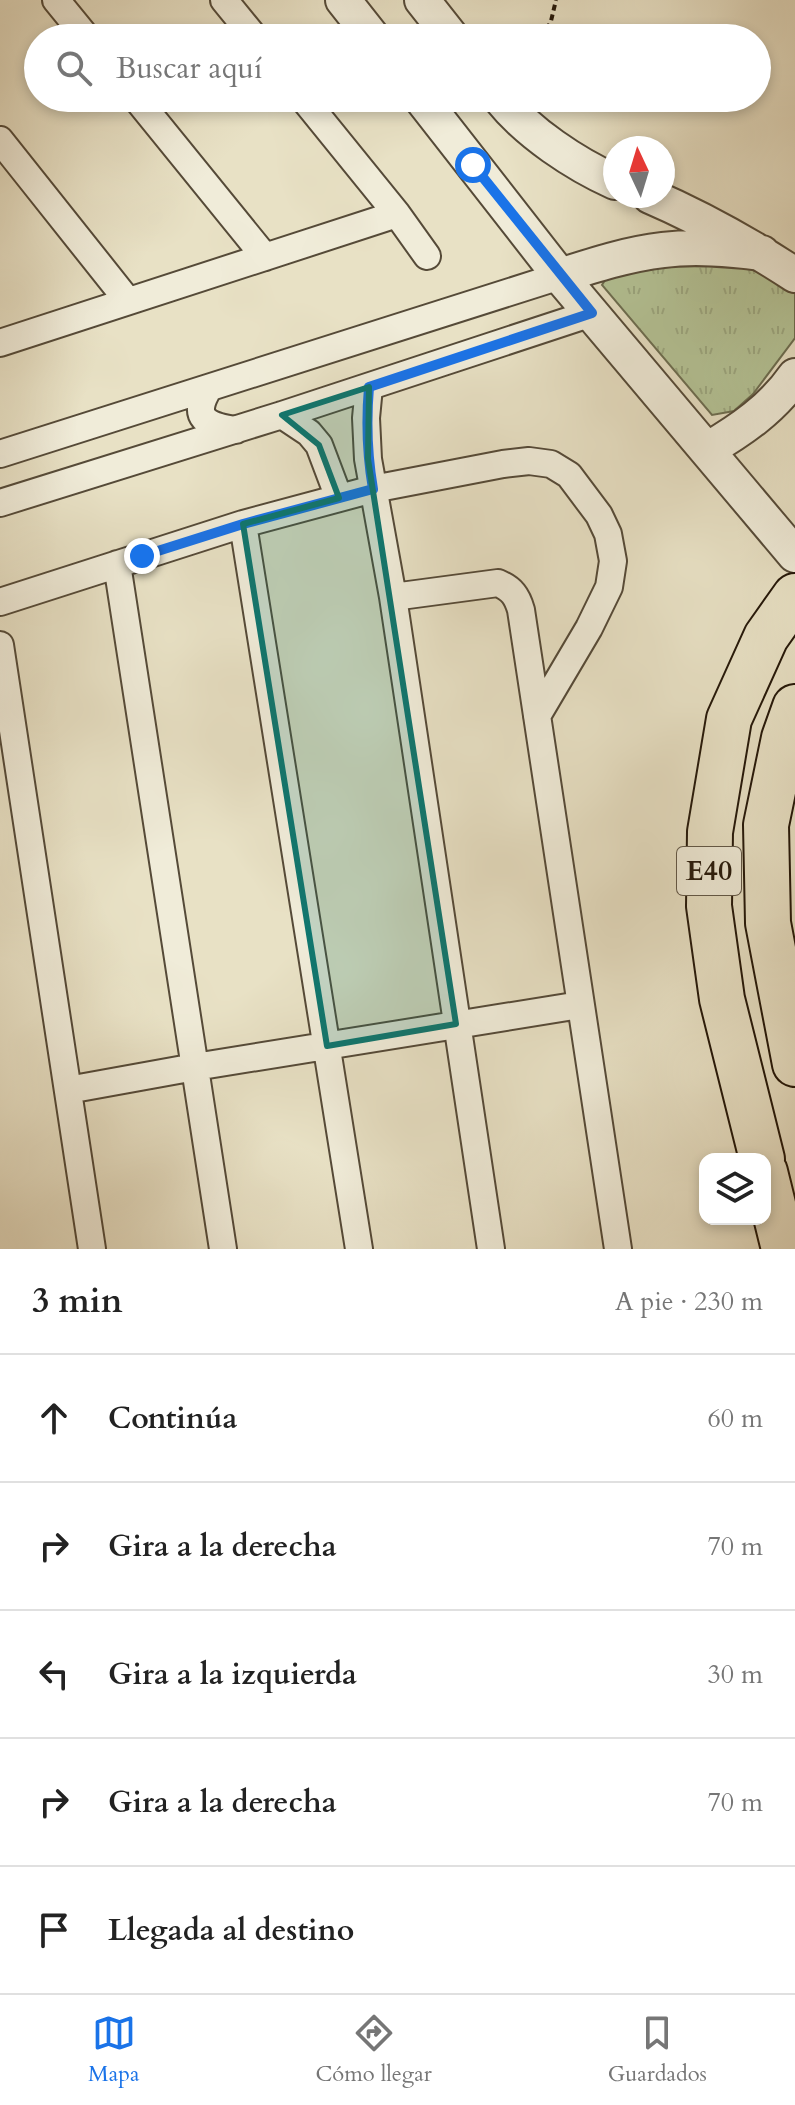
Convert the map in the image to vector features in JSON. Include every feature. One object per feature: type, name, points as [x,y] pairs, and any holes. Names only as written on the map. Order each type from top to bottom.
[{"type":"highway","name":"E40","points":[[760,1153],[722,999],[709,906],[710,832],[729,719],[766,637],[795,596]]},
{"type":"highway","name":"E40","points":[[795,707],[784,738],[766,825],[768,923],[795,1064]]},
{"type":"highway","points":[[771,1196],[784,1249]]},
{"type":"street","points":[[56,0],[76,24]]},
{"type":"street","points":[[224,0],[244,24]]},
{"type":"street","points":[[343,0],[362,24]]},
{"type":"street","points":[[422,0],[441,24]]},
{"type":"street","points":[[147,112],[265,257]]},
{"type":"street","points":[[314,112],[427,256]]},
{"type":"street","points":[[432,112],[560,276],[795,555]]},
{"type":"street","points":[[514,112],[577,162],[603,176]]},
{"type":"street","points":[[0,140],[128,301]]},
{"type":"street","points":[[675,206],[762,253],[795,275]]},
{"type":"street","points":[[0,343],[397,214]]},
{"type":"street","points":[[0,454],[625,256],[697,248],[762,253]]},
{"type":"street","points":[[0,503],[236,430],[592,313]]},
{"type":"street","points":[[707,450],[746,426],[776,400],[795,376]]},
{"type":"street","points":[[369,387],[366,418],[373,489],[393,597],[491,1249]]},
{"type":"street","points":[[209,388],[200,402],[206,421],[236,430]]},
{"type":"street","points":[[282,415],[309,433],[319,445],[339,498]]},
{"type":"street","points":[[0,602],[243,524],[373,489],[503,464],[529,461],[551,464],[569,475],[599,515],[608,534],[613,561],[609,587],[589,628],[537,716]]},
{"type":"street","points":[[243,524],[359,1249]]},
{"type":"street","points":[[117,564],[223,1249]]},
{"type":"street","points":[[393,597],[498,583],[517,597],[618,1249]]},
{"type":"street","points":[[0,645],[92,1249]]},
{"type":"street","points":[[68,1090],[580,1005]]},
{"type":"path","points":[[549,24],[556,0]]},
{"type":"highlighted area","points":[[369,387],[368,459],[456,1024],[327,1046],[243,524],[339,498],[319,445],[282,415]]},
{"type":"green space","points":[[689,261],[738,265],[795,288],[795,338],[753,394],[734,411],[712,415],[602,285],[610,272]]},
{"type":"route","points":[[142,556],[243,524],[373,489],[366,418],[369,387],[592,313],[473,165]]}]
